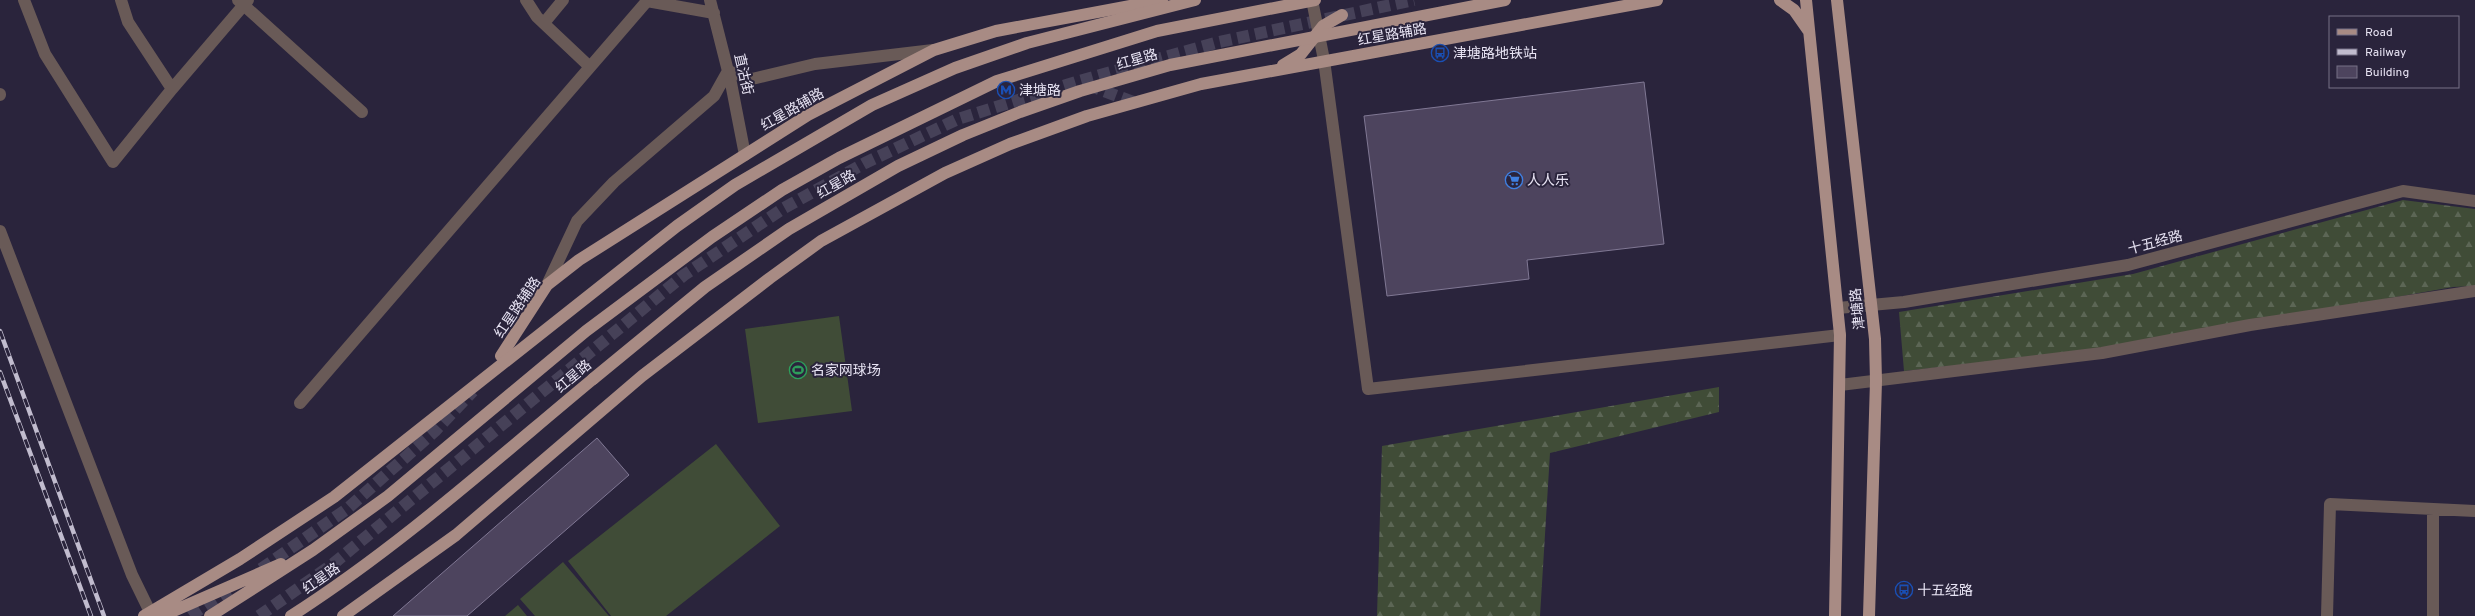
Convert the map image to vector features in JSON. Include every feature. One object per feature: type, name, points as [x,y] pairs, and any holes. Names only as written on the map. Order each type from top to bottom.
[{"type":"main road","name":"红星路辅路","points":[[501,356],[547,285],[579,260],[808,115],[934,50],[996,31],[1162,0]]},
{"type":"main road","points":[[144,616],[240,559],[334,497],[676,226],[735,185],[872,105],[955,68],[1027,43],[1195,0]]},
{"type":"main road","name":"红星路","points":[[210,616],[313,550],[388,496],[586,331],[712,237],[782,190],[839,158],[997,81],[1157,31],[1315,0]]},
{"type":"main road","name":"红星路","points":[[291,616],[328,592],[414,528],[705,287],[790,229],[898,166],[1020,112],[1170,65],[1505,0]]},
{"type":"main road","name":"红星路辅路","points":[[343,616],[456,535],[642,376],[770,278],[821,241],[945,173],[1010,144],[1087,116],[1201,84],[1324,60],[1657,0]]},
{"type":"main road","points":[[1780,0],[1800,17],[1811,34]]},
{"type":"main road","name":"津塘路","points":[[1806,0],[1811,34],[1840,336],[1835,616]]},
{"type":"main road","name":"津塘路","points":[[1836,0],[1871,304],[1876,381],[1869,616]]},
{"type":"main road","points":[[1275,70],[1301,54],[1318,30],[1342,15]]},
{"type":"main road","points":[[162,616],[313,550]]},
{"type":"street","points":[[24,0],[45,54],[113,162],[243,2],[362,112]]},
{"type":"street","points":[[121,0],[128,22],[172,90]]},
{"type":"street","points":[[526,0],[544,23],[590,67]]},
{"type":"street","points":[[544,23],[563,0]]},
{"type":"street","name":"直沽街","points":[[710,0],[728,71],[745,155]]},
{"type":"street","points":[[1312,0],[1324,60],[1368,389],[1840,336]]},
{"type":"street","points":[[300,404],[647,1],[714,13]]},
{"type":"street","points":[[547,285],[577,221],[614,182],[714,96],[728,71],[752,80],[815,64],[934,50]]},
{"type":"street","name":"十五经路","points":[[1838,308],[1904,302],[2128,265],[2403,192],[2475,201]]},
{"type":"street","points":[[0,230],[130,568],[152,616]]},
{"type":"street","points":[[1840,385],[2102,354],[2250,325],[2475,291]]},
{"type":"street","points":[[2327,616],[2330,504],[2475,511]]},
{"type":"street","points":[[2433,509],[2433,616]]},
{"type":"green space","points":[[2403,200],[2475,209],[2475,286],[2453,287],[2084,352],[1904,371],[1899,312],[2133,274]]},
{"type":"green space","name":"名家网球场","points":[[839,316],[852,411],[758,423],[745,329]]},
{"type":"green space","points":[[1719,387],[1719,412],[1550,453],[1540,616],[1377,616],[1382,446]]},
{"type":"green space","points":[[716,444],[780,526],[666,616],[611,616],[568,561]]},
{"type":"green space","points":[[563,562],[609,616],[535,616],[520,599]]},
{"type":"green space","points":[[518,605],[527,616],[505,616]]},
{"type":"building","name":"人人乐","points":[[1644,82],[1664,244],[1527,260],[1529,279],[1387,296],[1364,116]]},
{"type":"building","points":[[597,438],[629,475],[467,616],[393,616]]},
{"type":"tunnel","points":[[259,616],[333,564],[684,275],[784,208],[865,163],[958,119],[1079,81],[1219,42],[1414,0]]},
{"type":"tunnel","points":[[1088,85],[1133,102]]},
{"type":"tunnel","points":[[261,569],[347,509],[435,431],[473,391]]},
{"type":"tunnel","points":[[190,616],[229,590]]},
{"type":"railway","points":[[0,331],[104,616]]},
{"type":"railway","points":[[0,372],[91,616]]},
{"type":"place","name":"津塘路地铁站","points":[[1440,53]]},
{"type":"place","name":"津塘路","points":[[1006,90]]},
{"type":"place","name":"人人乐","points":[[1514,180]]},
{"type":"place","name":"名家网球场","points":[[798,370]]},
{"type":"place","name":"十五经路","points":[[1904,590]]}]
